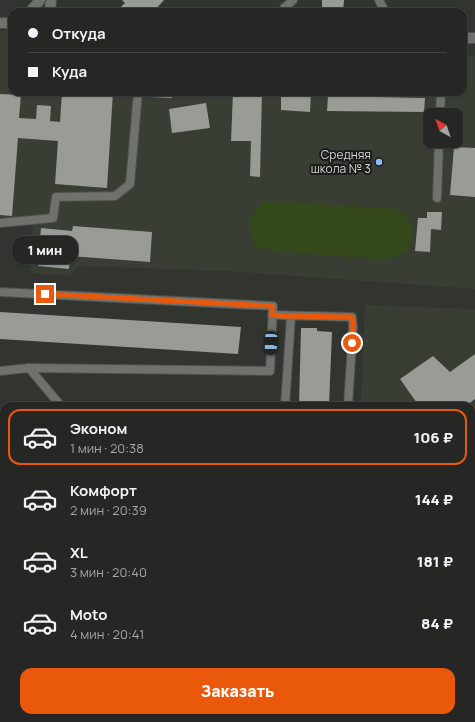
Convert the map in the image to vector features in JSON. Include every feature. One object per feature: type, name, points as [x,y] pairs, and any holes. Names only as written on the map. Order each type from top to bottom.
[{"type":"lane","points":[[284,8],[293,0]]},
{"type":"lane","points":[[0,223],[53,218],[56,197],[115,196],[130,184],[138,96]]},
{"type":"lane","points":[[440,108],[441,96]]},
{"type":"lane","points":[[437,198],[439,148]]},
{"type":"lane","points":[[0,292],[272,306],[270,370],[29,368],[0,371]]},
{"type":"lane","points":[[272,315],[352,317],[353,323],[348,402]]},
{"type":"lane","points":[[285,402],[291,316]]},
{"type":"lane","points":[[29,368],[58,402]]},
{"type":"shaded area","points":[[8,30],[8,96],[467,96],[467,55],[475,56],[475,289],[228,271],[78,266],[70,276],[30,273],[33,223],[0,220],[0,31]]},
{"type":"shaded area","points":[[365,305],[475,309],[475,402],[361,402]]},
{"type":"green space","points":[[278,201],[398,209],[409,217],[413,231],[408,251],[388,260],[275,251],[256,247],[251,236],[249,219],[262,203]]},
{"type":"building","points":[[122,0],[164,0],[157,8],[122,8],[121,7],[125,3]]},
{"type":"building","points":[[322,0],[344,0],[343,8],[322,8]]},
{"type":"building","points":[[0,94],[8,94],[8,96],[21,96],[19,118],[36,119],[37,105],[51,106],[50,121],[60,122],[62,96],[113,96],[107,188],[55,184],[58,141],[18,138],[12,216],[0,215]]},
{"type":"building","points":[[172,96],[172,98],[147,97]]},
{"type":"building","points":[[233,96],[262,96],[260,177],[250,176],[251,141],[231,141]]},
{"type":"building","points":[[281,96],[311,96],[310,112],[281,110]]},
{"type":"building","points":[[328,96],[425,98],[423,112],[327,111]]},
{"type":"building","points":[[206,103],[210,128],[172,133],[169,109]]},
{"type":"building","points":[[454,148],[475,148],[475,197],[450,195]]},
{"type":"building","points":[[427,212],[442,212],[441,230],[431,229],[430,252],[415,251],[418,218],[427,218]]},
{"type":"building","points":[[73,226],[152,232],[150,262],[70,256],[69,269],[38,266],[41,228],[72,231]]},
{"type":"building","points":[[0,312],[241,327],[238,354],[0,339]]},
{"type":"building","points":[[301,328],[317,328],[317,331],[332,332],[329,402],[299,402]]},
{"type":"building","points":[[475,354],[475,399],[471,402],[416,402],[400,379],[433,356],[450,372]]},
{"type":"place","name":"Средняя школа № 3","points":[[379,162]]},
{"type":"route","points":[[45,294],[272,306],[272,315],[352,317],[352,343]]}]
